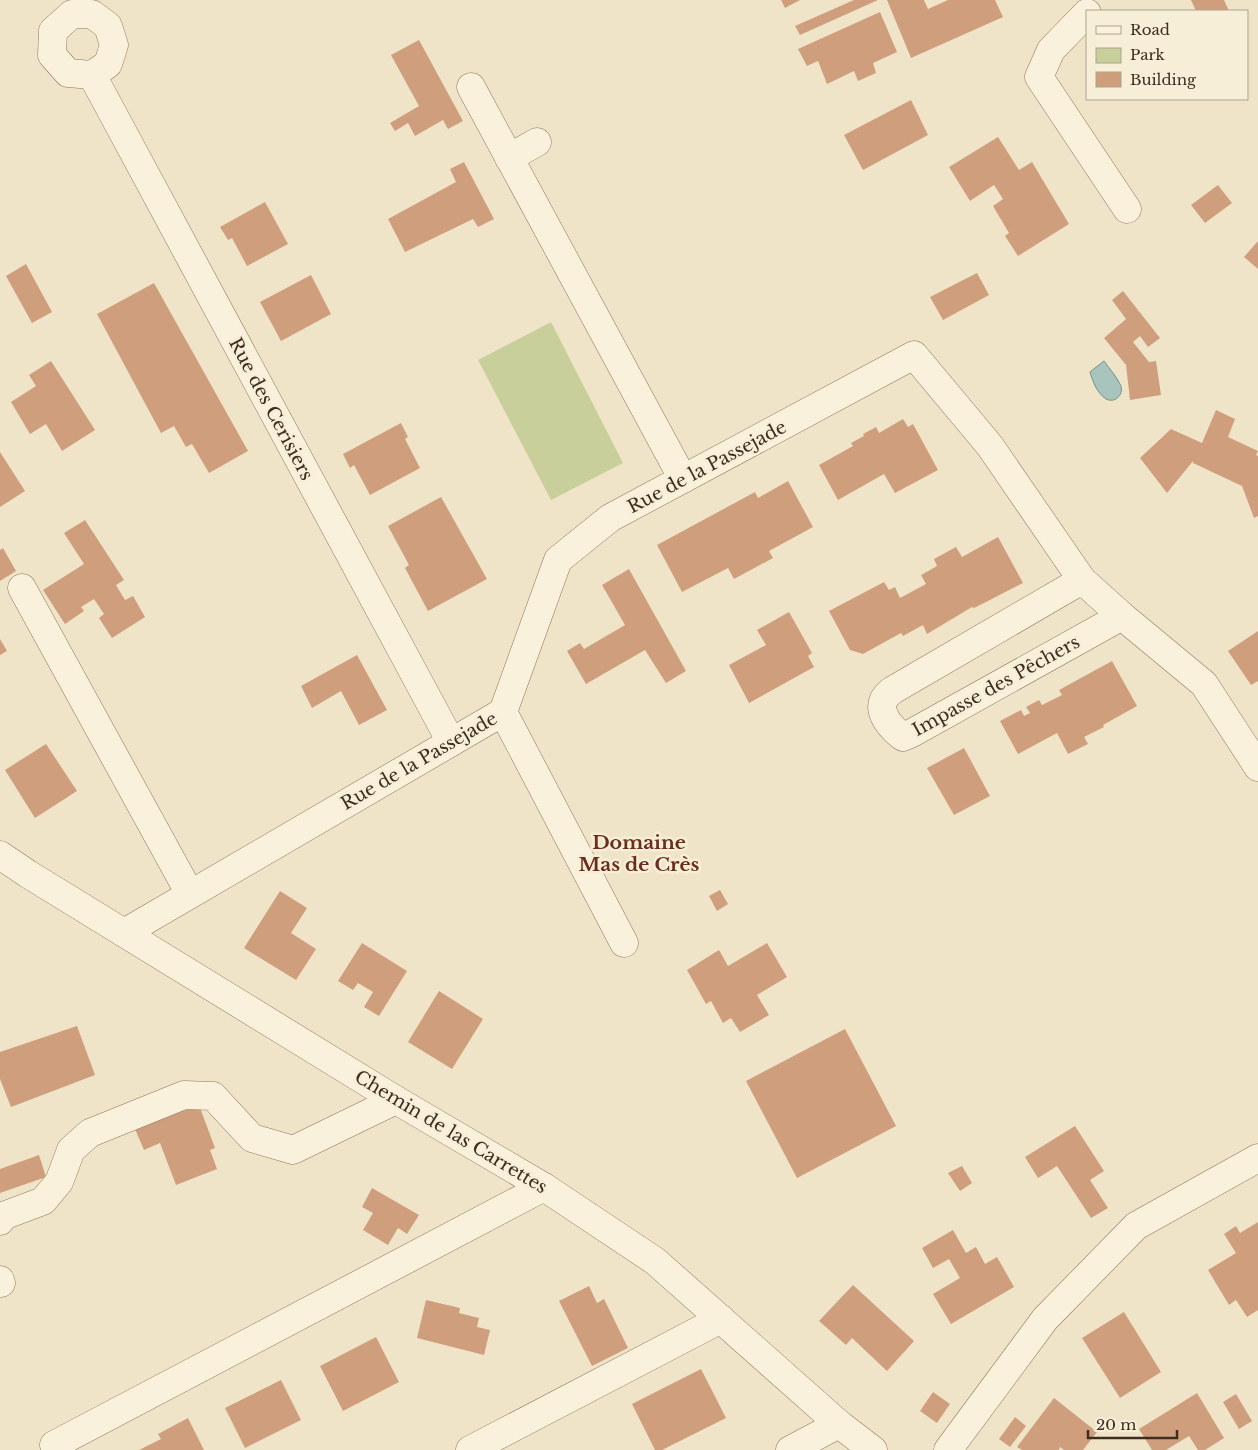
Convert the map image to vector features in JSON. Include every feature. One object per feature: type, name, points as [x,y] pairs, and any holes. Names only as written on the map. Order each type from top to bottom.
[{"type":"street","points":[[1089,10],[1099,0]]},
{"type":"street","points":[[68,7],[92,14],[108,26],[114,45],[108,64],[92,75],[68,74],[52,55],[53,31],[68,7]]},
{"type":"street","points":[[1086,13],[1051,50],[1039,77],[1127,209]]},
{"type":"street","name":"Rue des Cerisiers","points":[[92,75],[109,110],[451,742]]},
{"type":"street","points":[[471,87],[683,479]]},
{"type":"street","points":[[509,158],[537,142]]},
{"type":"street","name":"Rue de la Passejade","points":[[124,933],[503,712],[558,560],[610,518],[914,355],[990,446],[1082,580],[1204,684],[1258,767]]},
{"type":"street","name":"Impasse des Pêchers","points":[[1082,580],[893,690],[884,698],[882,709],[891,728],[902,737],[912,733],[1122,616]]},
{"type":"street","points":[[22,588],[190,894]]},
{"type":"street","points":[[503,712],[624,943]]},
{"type":"street","name":"Chemin de las Carrettes","points":[[0,855],[396,1100],[544,1187],[656,1261],[839,1424],[873,1450]]},
{"type":"street","points":[[0,1221],[3,1216],[43,1201],[59,1182],[71,1150],[90,1134],[184,1095],[213,1096],[252,1138],[293,1150],[396,1100]]},
{"type":"street","points":[[948,1450],[1045,1318],[1136,1226],[1258,1158]]},
{"type":"street","points":[[54,1445],[544,1187]]},
{"type":"street","points":[[470,1450],[721,1319]]},
{"type":"street","points":[[790,1450],[839,1424]]},
{"type":"green space","points":[[551,322],[623,463],[551,500],[478,360]]},
{"type":"water","points":[[1104,361],[1117,378],[1121,387],[1119,397],[1113,400],[1106,399],[1100,394],[1090,372]]},
{"type":"building","points":[[781,0],[800,0],[785,8]]},
{"type":"building","points":[[854,0],[878,0],[800,35],[795,26]]},
{"type":"building","points":[[887,0],[924,0],[928,9],[948,0],[995,0],[1003,17],[911,58]]},
{"type":"building","points":[[1191,0],[1224,0],[1229,10],[1196,10]]},
{"type":"building","points":[[880,12],[897,52],[873,63],[876,73],[858,81],[854,71],[827,84],[818,61],[807,66],[798,49]]},
{"type":"building","points":[[419,40],[463,121],[448,129],[443,120],[415,136],[408,123],[395,131],[390,123],[419,106],[391,55]]},
{"type":"building","points":[[911,100],[928,135],[863,170],[844,135]]},
{"type":"building","points":[[998,137],[1019,170],[1032,162],[1069,224],[1018,256],[1005,236],[1009,233],[993,206],[1003,199],[994,185],[970,201],[949,167]]},
{"type":"building","points":[[464,162],[494,219],[478,227],[473,219],[405,252],[388,219],[456,182],[450,169]]},
{"type":"building","points":[[1218,185],[1232,203],[1205,223],[1191,205]]},
{"type":"building","points":[[265,202],[288,244],[247,266],[232,238],[228,240],[220,227]]},
{"type":"building","points":[[1258,241],[1258,269],[1244,257]]},
{"type":"building","points":[[26,264],[52,312],[32,323],[6,276]]},
{"type":"building","points":[[977,273],[989,295],[943,320],[930,297]]},
{"type":"building","points":[[311,275],[331,314],[281,341],[260,302]]},
{"type":"building","points":[[154,283],[248,451],[209,473],[192,444],[186,447],[174,426],[161,433],[97,314]]},
{"type":"building","points":[[1123,291],[1160,338],[1148,347],[1140,336],[1133,342],[1149,362],[1156,361],[1161,395],[1130,400],[1126,365],[1104,338],[1126,319],[1112,300]]},
{"type":"building","points":[[51,361],[95,430],[62,451],[46,424],[30,434],[11,402],[36,386],[29,375]]},
{"type":"building","points":[[1216,410],[1235,419],[1228,437],[1258,451],[1256,455],[1258,456],[1258,516],[1254,518],[1242,486],[1193,463],[1193,461],[1167,493],[1140,458],[1171,429],[1202,443]]},
{"type":"building","points":[[903,419],[908,427],[913,424],[938,470],[895,493],[884,474],[838,500],[819,465],[853,446],[851,443],[864,436],[863,434],[876,427],[879,433]]},
{"type":"building","points":[[401,423],[408,437],[405,439],[420,468],[370,495],[354,465],[350,468],[343,454]]},
{"type":"building","points":[[0,452],[25,491],[0,507]]},
{"type":"building","points":[[788,481],[813,527],[769,551],[773,558],[734,579],[728,568],[682,592],[657,545],[755,492],[758,498]]},
{"type":"building","points":[[441,497],[487,579],[428,611],[405,568],[409,565],[388,526]]},
{"type":"building","points":[[85,520],[124,580],[116,585],[125,600],[133,596],[145,617],[112,638],[99,618],[104,614],[94,599],[81,607],[84,611],[65,624],[43,590],[84,564],[64,533]]},
{"type":"building","points":[[998,537],[1023,583],[974,608],[972,607],[927,634],[923,625],[903,636],[901,633],[863,654],[850,650],[829,611],[884,582],[889,590],[895,587],[900,598],[926,584],[921,575],[937,566],[934,559],[956,547],[962,557]]},
{"type":"building","points":[[3,548],[16,571],[0,581],[0,550]]},
{"type":"building","points":[[629,569],[686,671],[666,683],[645,650],[586,684],[567,651],[580,643],[584,649],[625,625],[602,585]]},
{"type":"building","points":[[789,612],[812,653],[808,656],[814,667],[749,703],[729,665],[766,645],[757,630]]},
{"type":"building","points":[[1258,631],[1258,681],[1251,685],[1228,651]]},
{"type":"building","points":[[0,639],[7,651],[0,655]]},
{"type":"building","points":[[357,655],[387,710],[359,725],[341,691],[312,708],[301,686]]},
{"type":"building","points":[[1112,661],[1137,706],[1084,737],[1088,744],[1068,754],[1057,733],[1018,754],[1000,721],[1021,710],[1024,716],[1030,713],[1026,707],[1039,700],[1042,705],[1062,695],[1059,690]]},
{"type":"building","points":[[46,744],[77,791],[35,818],[5,770]]},
{"type":"building","points":[[964,748],[990,796],[954,815],[927,768]]},
{"type":"building","points":[[720,890],[728,904],[717,911],[709,896]]},
{"type":"building","points":[[280,891],[307,908],[291,933],[316,949],[296,980],[244,948]]},
{"type":"building","points":[[362,943],[407,971],[379,1016],[364,1007],[373,992],[358,983],[353,990],[338,981]]},
{"type":"building","points":[[767,943],[787,977],[757,995],[769,1015],[740,1032],[731,1018],[723,1023],[711,1001],[706,1004],[687,970],[719,950],[728,966]]},
{"type":"building","points":[[439,991],[483,1019],[452,1069],[408,1042]]},
{"type":"building","points":[[77,1026],[95,1075],[11,1107],[0,1079],[0,1052]]},
{"type":"building","points":[[845,1029],[896,1126],[797,1178],[746,1081]]},
{"type":"building","points":[[199,1105],[215,1148],[210,1150],[217,1169],[176,1185],[160,1143],[144,1150],[135,1129]]},
{"type":"building","points":[[1075,1126],[1104,1171],[1090,1180],[1108,1208],[1091,1218],[1057,1166],[1038,1178],[1025,1157]]},
{"type":"building","points":[[39,1155],[46,1177],[0,1193],[0,1169]]},
{"type":"building","points":[[962,1166],[972,1183],[960,1191],[948,1173]]},
{"type":"building","points":[[372,1188],[419,1215],[407,1234],[398,1228],[388,1245],[363,1230],[373,1213],[362,1207]]},
{"type":"building","points":[[1258,1222],[1258,1310],[1247,1317],[1236,1300],[1229,1305],[1208,1270],[1236,1253],[1224,1234],[1236,1226],[1240,1233]]},
{"type":"building","points":[[953,1230],[966,1253],[976,1247],[985,1264],[997,1257],[1014,1287],[951,1324],[933,1294],[960,1278],[949,1259],[933,1268],[922,1248]]},
{"type":"building","points":[[853,1285],[914,1341],[887,1371],[852,1338],[846,1345],[819,1321]]},
{"type":"building","points":[[589,1286],[597,1303],[604,1299],[628,1348],[592,1366],[559,1301]]},
{"type":"building","points":[[426,1300],[460,1308],[459,1313],[479,1318],[477,1327],[490,1330],[484,1355],[417,1338]]},
{"type":"building","points":[[1124,1312],[1161,1372],[1120,1398],[1082,1338]]},
{"type":"building","points":[[376,1337],[399,1382],[343,1411],[320,1366]]},
{"type":"building","points":[[701,1369],[726,1418],[662,1450],[655,1450],[632,1404]]},
{"type":"building","points":[[281,1380],[301,1420],[245,1448],[225,1408]]},
{"type":"building","points":[[933,1392],[950,1404],[937,1423],[920,1411]]},
{"type":"building","points":[[1197,1393],[1224,1438],[1205,1450],[1198,1450],[1189,1436],[1166,1450],[1152,1450],[1139,1429]]},
{"type":"building","points":[[1236,1394],[1252,1421],[1239,1429],[1223,1402]]},
{"type":"building","points":[[1054,1398],[1097,1432],[1083,1450],[1064,1450],[1060,1447],[1059,1450],[1022,1450],[1017,1447]]},
{"type":"building","points":[[1015,1417],[1026,1426],[1010,1447],[999,1439]]},
{"type":"building","points":[[188,1418],[204,1450],[139,1450],[161,1439],[158,1434]]},
{"type":"district","name":"Domaine Mas de Crès","points":[[639,853]]}]
